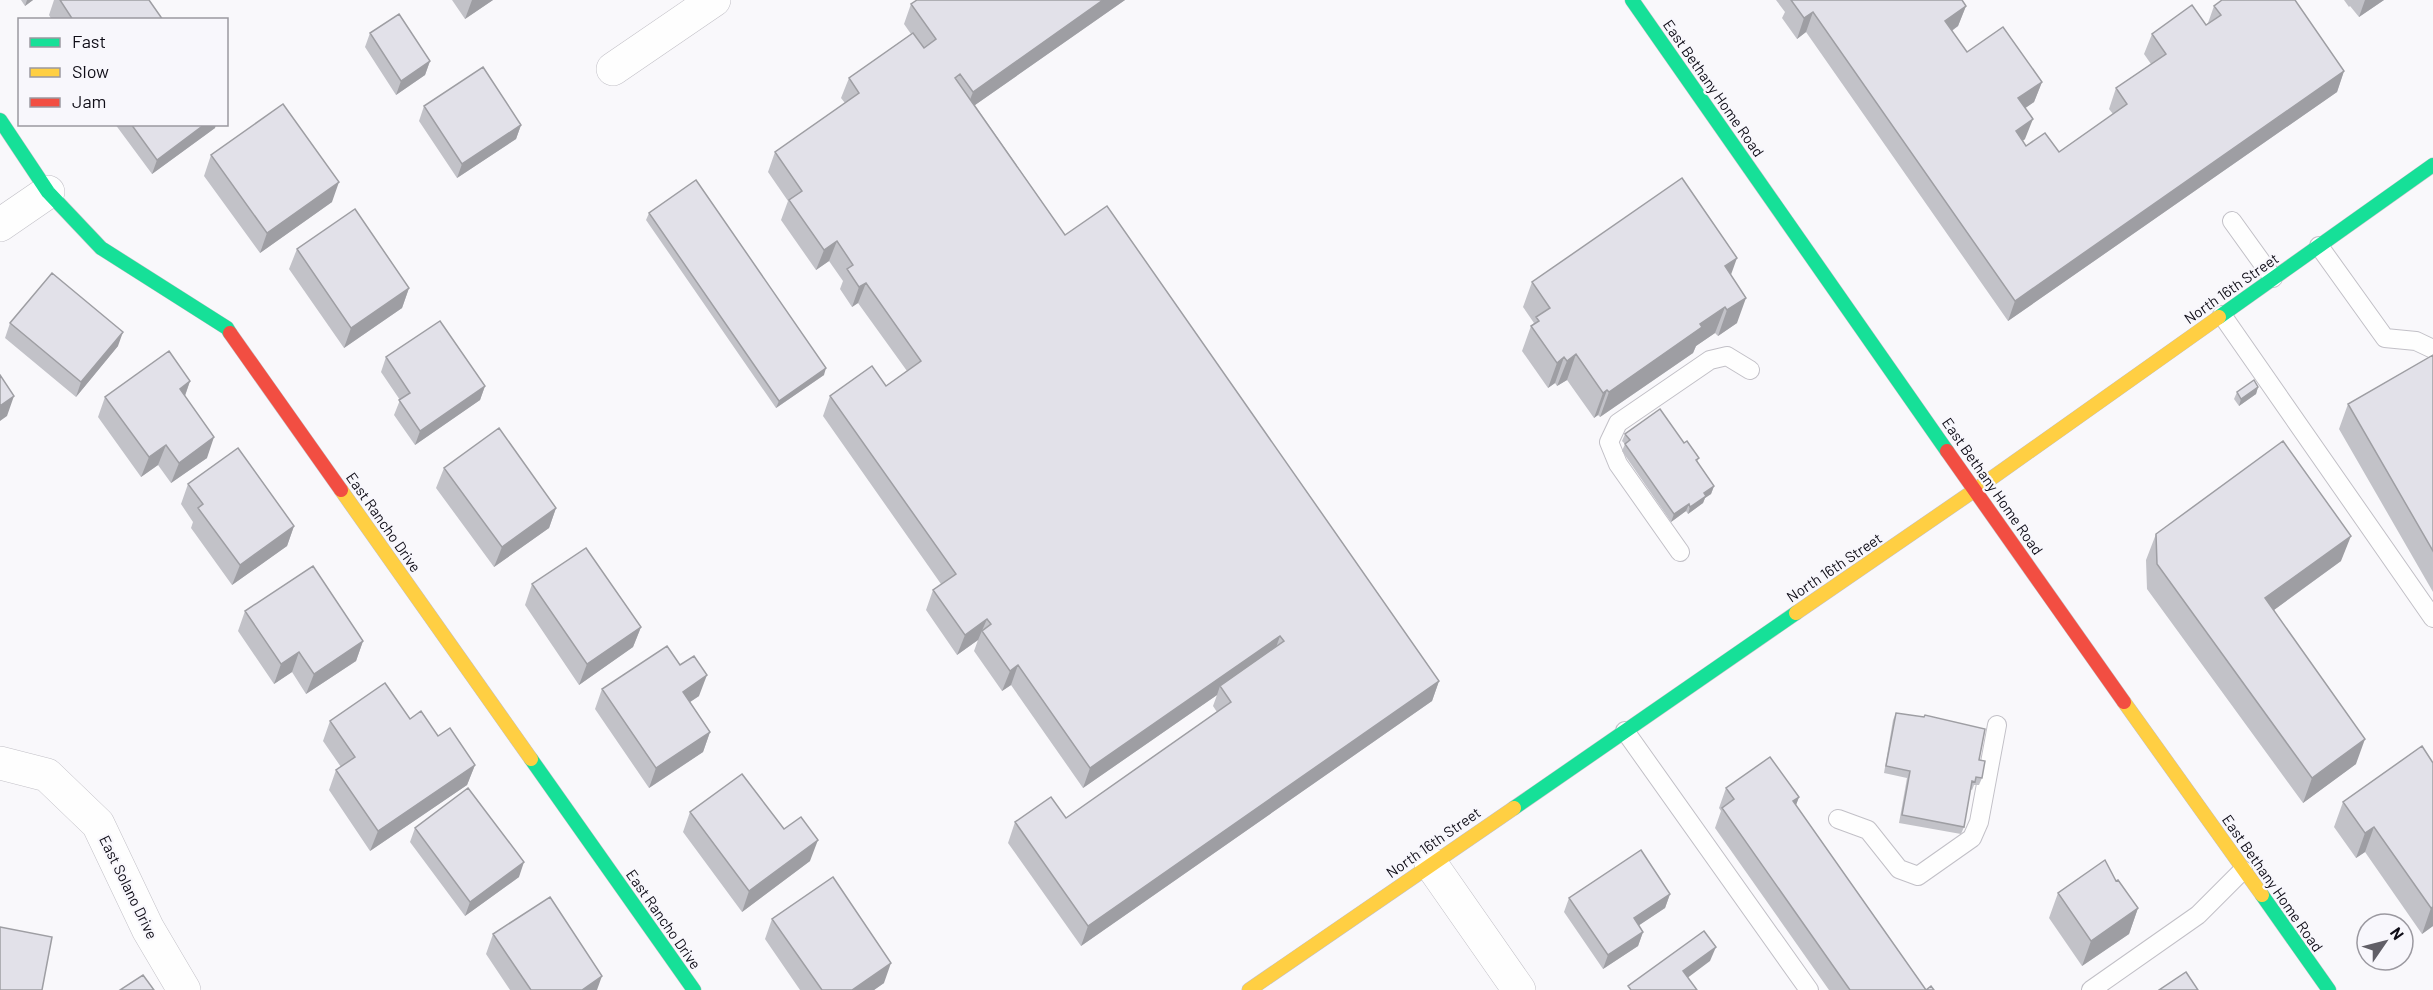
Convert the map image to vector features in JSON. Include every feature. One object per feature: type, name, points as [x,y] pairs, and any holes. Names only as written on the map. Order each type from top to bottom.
[{"type":"main road","name":"East Bethany Home Road","points":[[1632,0],[2329,990]]},
{"type":"main road","name":"East Rancho Drive","points":[[0,120],[48,192],[101,248],[227,328],[694,990]]},
{"type":"main road","name":"North 16th Street","points":[[1249,990],[1975,490],[2433,165]]},
{"type":"street","points":[[613,69],[714,0]]},
{"type":"street","points":[[0,225],[48,192]]},
{"type":"street","name":"East Solano Drive","points":[[0,763],[46,775],[98,824],[148,928],[184,990]]},
{"type":"street","points":[[1431,864],[1519,990]]},
{"type":"lane","points":[[2232,221],[2273,278]]},
{"type":"lane","points":[[2319,246],[2385,338],[2416,341],[2433,349]]},
{"type":"lane","points":[[2222,315],[2433,618]]},
{"type":"lane","points":[[1680,552],[1618,464],[1609,442],[1618,423],[1710,360],[1727,356],[1750,370]]},
{"type":"lane","points":[[1838,819],[1868,830],[1899,869],[1918,876],[1972,838],[1979,822],[1997,725]]},
{"type":"lane","points":[[1625,731],[1809,990]]},
{"type":"lane","points":[[2091,990],[2198,915],[2243,870]]},
{"type":"building","points":[[60,0],[149,0],[162,18],[72,18]]},
{"type":"building","points":[[917,0],[1103,0],[973,92],[960,74],[955,78],[1065,235],[1107,206],[1439,681],[1088,926],[1015,822],[1051,797],[1066,818],[1231,702],[1220,686],[1284,641],[1280,636],[1090,768],[1018,665],[1010,671],[982,631],[991,624],[987,619],[965,635],[933,590],[956,574],[830,396],[872,366],[886,386],[921,361],[866,283],[859,287],[847,269],[853,265],[837,241],[824,250],[789,200],[802,191],[775,152],[859,93],[849,78],[913,33],[924,48],[936,39],[911,4]]},
{"type":"building","points":[[1791,0],[1962,0],[1966,6],[1945,21],[1967,52],[2003,27],[2042,82],[2018,98],[2033,119],[2016,131],[2026,146],[2045,133],[2059,152],[2127,104],[2116,88],[2166,54],[2152,34],[2192,5],[2206,25],[2221,15],[2214,6],[2222,0],[2295,0],[2344,71],[2015,301],[1813,12],[1804,18]]},
{"type":"building","points":[[399,14],[430,61],[401,81],[370,33]]},
{"type":"building","points":[[483,67],[521,125],[462,164],[424,106]]},
{"type":"building","points":[[283,104],[339,182],[267,233],[211,155]]},
{"type":"building","points":[[132,126],[202,126],[157,160]]},
{"type":"building","points":[[1682,178],[1737,258],[1725,266],[1746,298],[1727,310],[1725,307],[1700,324],[1702,327],[1609,392],[1607,390],[1603,393],[1576,354],[1567,361],[1564,357],[1557,363],[1531,326],[1539,321],[1536,317],[1550,308],[1532,282]]},
{"type":"building","points":[[696,180],[826,368],[779,401],[649,213]]},
{"type":"building","points":[[355,209],[409,288],[351,328],[297,249]]},
{"type":"building","points":[[52,273],[123,332],[81,382],[10,323]]},
{"type":"building","points":[[440,321],[485,386],[420,431],[399,400],[410,393],[386,357]]},
{"type":"building","points":[[169,351],[190,381],[180,389],[214,437],[179,463],[166,445],[149,457],[105,397]]},
{"type":"building","points":[[2433,355],[2433,551],[2348,404]]},
{"type":"building","points":[[0,375],[14,396],[0,406]]},
{"type":"building","points":[[2254,380],[2258,387],[2241,399],[2237,392]]},
{"type":"building","points":[[1660,409],[1684,443],[1687,441],[1699,458],[1696,460],[1714,486],[1704,493],[1706,496],[1674,514],[1625,444],[1630,440],[1625,434]]},
{"type":"building","points":[[499,428],[556,508],[502,547],[444,468]]},
{"type":"building","points":[[2283,441],[2351,536],[2265,598],[2365,739],[2312,778],[2157,564],[2156,534]]},
{"type":"building","points":[[238,448],[294,526],[240,565],[198,508],[203,504],[188,484]]},
{"type":"building","points":[[586,548],[641,627],[587,664],[532,584]]},
{"type":"building","points":[[313,566],[363,641],[314,674],[299,652],[281,664],[245,611]]},
{"type":"building","points":[[667,646],[680,665],[694,656],[707,675],[683,692],[710,732],[656,768],[602,689]]},
{"type":"building","points":[[385,683],[410,719],[421,711],[438,736],[450,728],[475,765],[378,831],[336,770],[355,757],[330,721]]},
{"type":"building","points":[[1896,713],[1924,717],[1925,715],[1985,729],[1979,760],[1985,761],[1982,778],[1976,777],[1975,782],[1972,781],[1964,827],[1902,815],[1910,771],[1886,766]]},
{"type":"building","points":[[2422,746],[2433,763],[2433,907],[2431,908],[2374,827],[2365,833],[2343,802]]},
{"type":"building","points":[[1770,757],[1799,797],[1793,801],[1926,990],[1850,990],[1722,808],[1734,799],[1726,788]]},
{"type":"building","points":[[742,774],[784,829],[801,817],[818,840],[749,891],[690,812]]},
{"type":"building","points":[[468,788],[524,862],[470,902],[415,828]]},
{"type":"building","points":[[1641,850],[1670,894],[1634,918],[1643,932],[1608,955],[1569,898]]},
{"type":"building","points":[[2105,860],[2116,881],[2118,880],[2138,908],[2091,941],[2058,893]]},
{"type":"building","points":[[833,877],[891,963],[852,990],[822,990],[772,919]]},
{"type":"building","points":[[550,897],[602,976],[582,990],[531,990],[493,934]]},
{"type":"building","points":[[0,927],[52,937],[42,990],[0,990]]},
{"type":"building","points":[[1704,931],[1716,947],[1683,971],[1697,990],[1631,990],[1628,986]]},
{"type":"building","points":[[2186,972],[2198,990],[2159,990]]},
{"type":"building","points":[[143,975],[154,990],[120,990]]},
{"type":"traffic: fast","points":[[1632,0],[1947,451]]},
{"type":"traffic: fast","points":[[0,120],[48,192],[101,248],[227,328],[230,333]]},
{"type":"traffic: fast","points":[[2219,317],[2433,165]]},
{"type":"traffic: fast","points":[[1514,808],[1796,613]]},
{"type":"traffic: fast","points":[[531,759],[694,990]]},
{"type":"traffic: fast","points":[[2262,895],[2329,990]]},
{"type":"traffic: slow","points":[[1796,613],[1975,490],[2219,317]]},
{"type":"traffic: slow","points":[[341,490],[531,759]]},
{"type":"traffic: slow","points":[[2124,702],[2262,895]]},
{"type":"traffic: slow","points":[[1249,990],[1514,808]]},
{"type":"traffic: jam","points":[[230,333],[341,490]]},
{"type":"traffic: jam","points":[[1947,451],[2124,702]]}]
